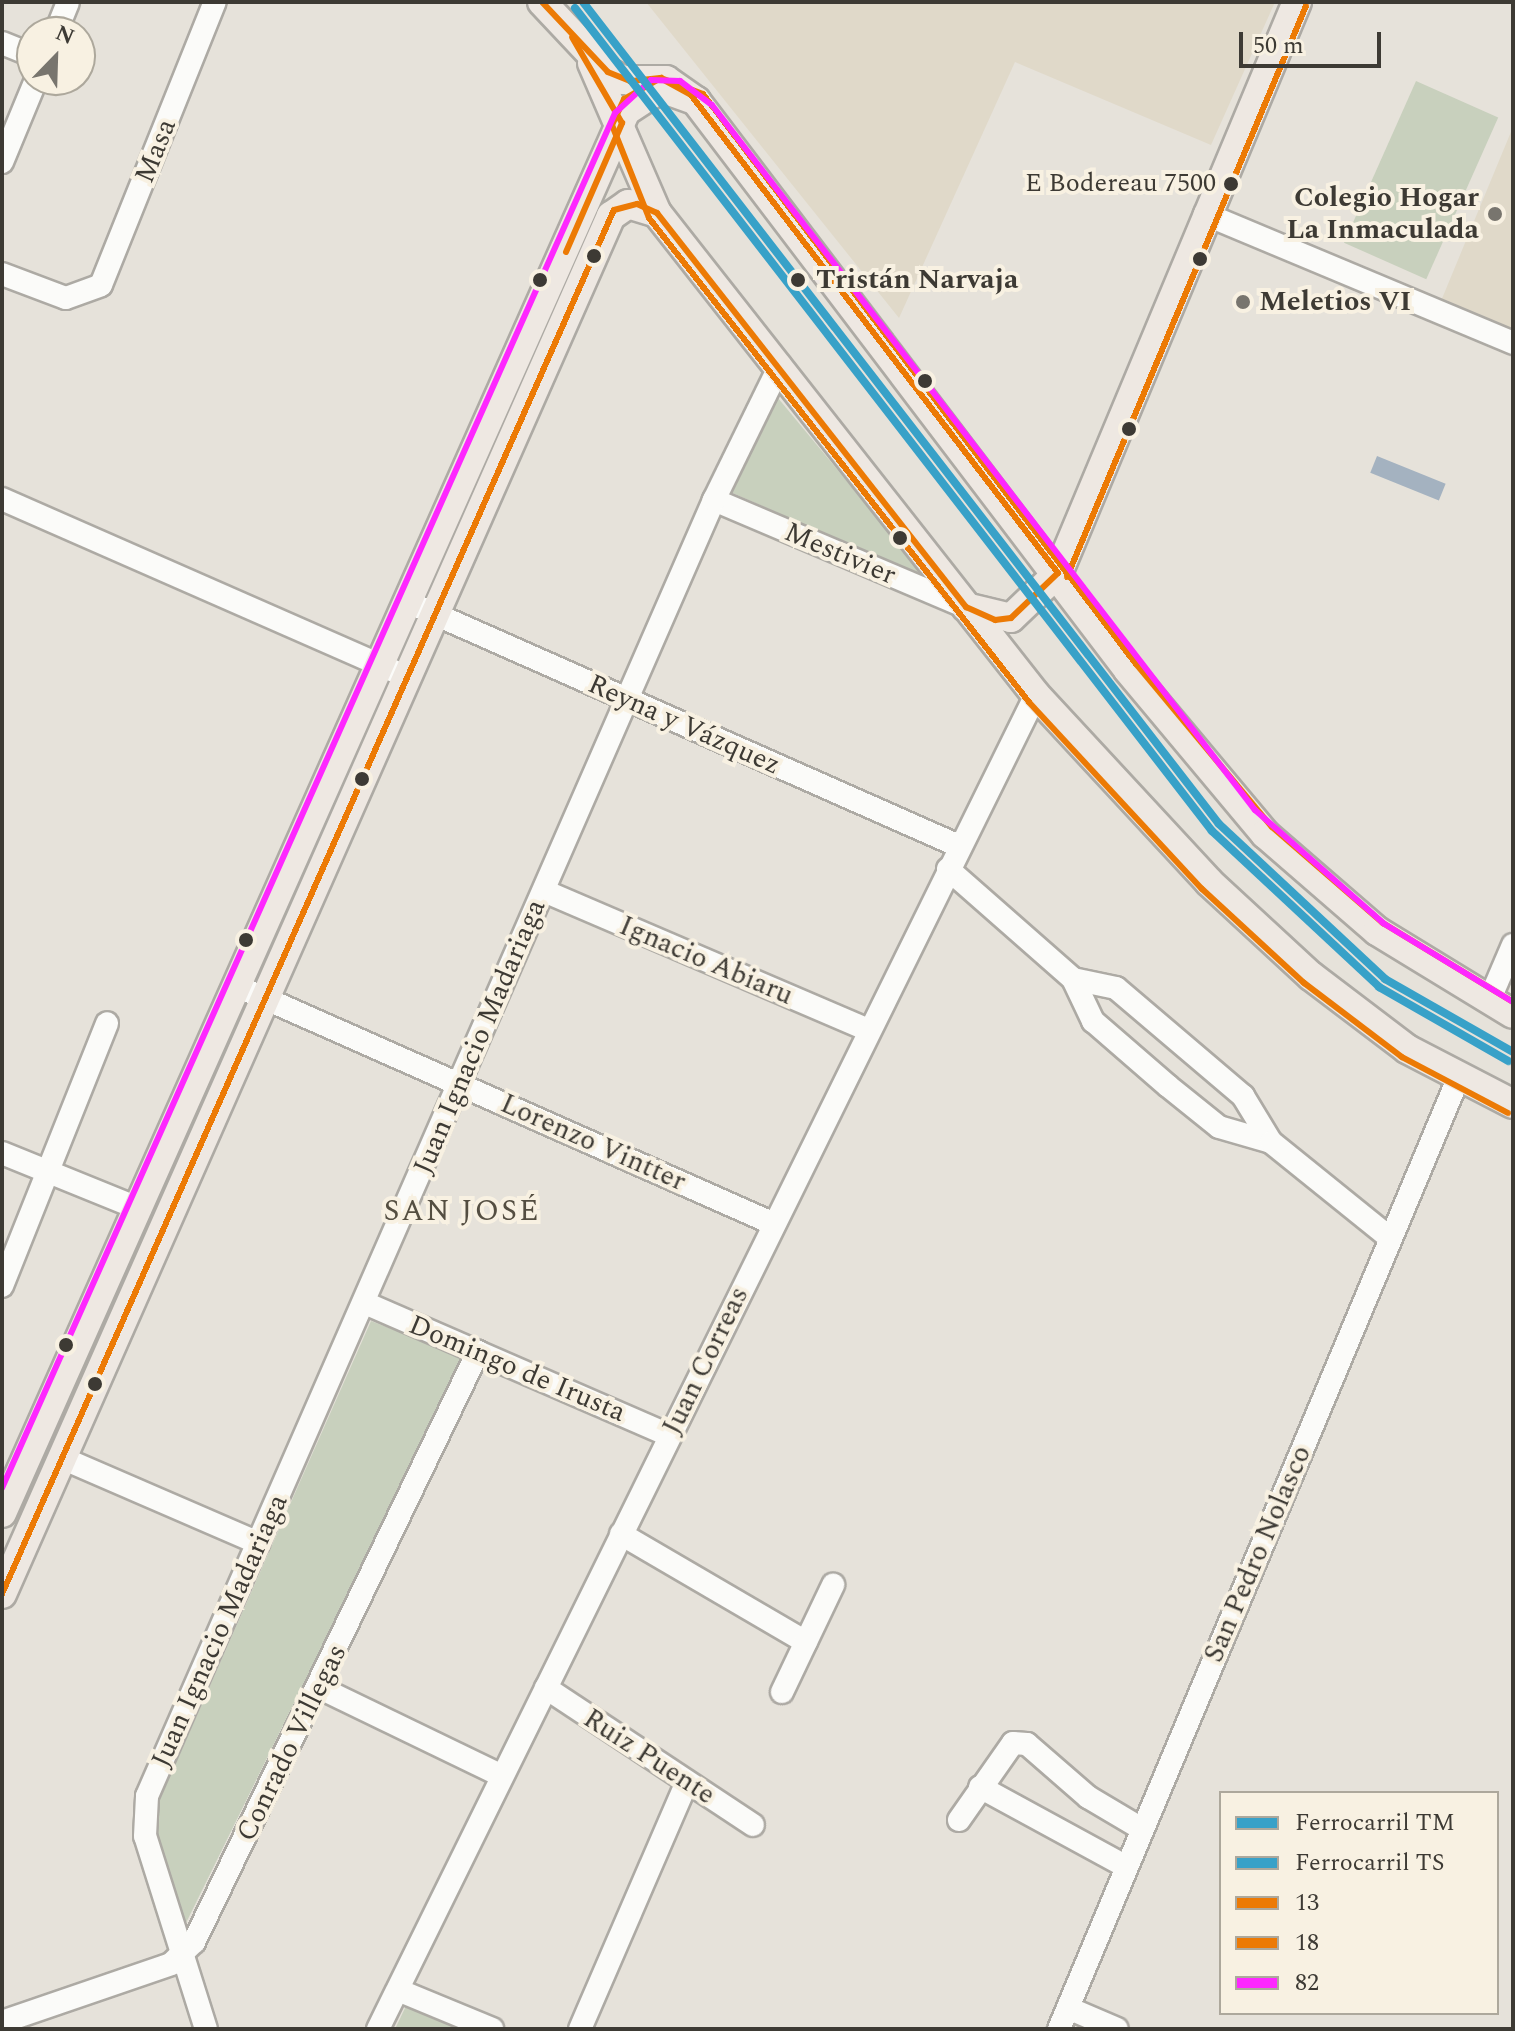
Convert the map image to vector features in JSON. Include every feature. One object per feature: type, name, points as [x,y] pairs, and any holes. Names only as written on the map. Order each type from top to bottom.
[{"type":"main road","points":[[542,2],[586,53],[615,76],[666,80],[696,101],[1199,759],[1287,857],[1377,931],[1501,1008]]},
{"type":"main road","points":[[966,607],[995,620],[1011,618],[1058,573],[1205,214],[1297,2]]},
{"type":"main road","points":[[586,53],[622,123],[657,213],[780,365],[1036,695],[1269,940],[1361,1017],[1458,1079],[1513,1104]]},
{"type":"main road","points":[[422,609],[622,123],[654,89],[696,101]]},
{"type":"main road","points":[[2,1594],[58,1467],[249,991],[392,670],[614,210],[637,204],[657,213]]},
{"type":"main road","points":[[2,1513],[140,1209],[249,991]]},
{"type":"main road","points":[[2,1556],[58,1467]]},
{"type":"street","name":"Masa","points":[[2,274],[66,298],[88,294],[106,274],[215,2]]},
{"type":"street","points":[[2,162],[29,96]]},
{"type":"street","points":[[1205,214],[1513,343]]},
{"type":"street","name":"Juan Ignacio Madariaga","points":[[206,2029],[181,1958],[142,1817],[258,1543],[714,500],[780,365]]},
{"type":"street","points":[[2,499],[392,670]]},
{"type":"street","name":"Mestivier","points":[[714,500],[966,607]]},
{"type":"street","name":"Reyna y Vázquez","points":[[422,609],[959,846]]},
{"type":"street","name":"Juan Correas","points":[[378,2029],[1036,695]]},
{"type":"street","points":[[948,869],[1073,979],[1093,1021],[1168,1086],[1219,1127],[1271,1142]]},
{"type":"street","name":"Ignacio Abiaru","points":[[544,891],[869,1030]]},
{"type":"street","points":[[1501,1008],[1513,945]]},
{"type":"street","points":[[1073,979],[1116,988],[1243,1096],[1271,1142],[1390,1238]]},
{"type":"street","name":"Lorenzo Vintter","points":[[249,991],[774,1224]]},
{"type":"street","points":[[2,1286],[107,1023]]},
{"type":"street","name":"San Pedro Nolasco","points":[[1059,2029],[1458,1079]]},
{"type":"street","points":[[2,1153],[140,1209]]},
{"type":"street","name":"Domingo de Irusta","points":[[365,1303],[669,1435]]},
{"type":"street","name":"Conrado Villegas","points":[[181,1958],[320,1688],[478,1352]]},
{"type":"street","points":[[58,1467],[258,1543]]},
{"type":"street","points":[[621,1534],[806,1642]]},
{"type":"street","points":[[782,1692],[833,1585]]},
{"type":"street","points":[[320,1688],[502,1776]]},
{"type":"street","name":"Ruiz Puente","points":[[546,1688],[753,1825]]},
{"type":"street","points":[[959,1820],[1001,1752],[1027,1744],[1088,1797],[1142,1829]]},
{"type":"street","points":[[580,2029],[687,1782]]},
{"type":"street","points":[[980,1787],[1127,1867]]},
{"type":"street","points":[[2,2022],[181,1958]]},
{"type":"street","points":[[398,1990],[492,2029]]},
{"type":"street","points":[[1068,2008],[1117,2029]]},
{"type":"shaded area","points":[[646,2],[1275,2],[1211,145],[1015,62],[899,318]]},
{"type":"shaded area","name":"Colegio Hogar La Inmaculada","points":[[1513,127],[1513,331],[1441,301]]},
{"type":"green space","points":[[1416,81],[1498,118],[1426,279],[1344,243]]},
{"type":"green space","points":[[773,392],[928,579],[728,491]]},
{"type":"green space","points":[[371,1321],[464,1357],[184,1927],[157,1839],[159,1801]]},
{"type":"green space","points":[[406,2006],[463,2029],[395,2029]]},
{"type":"water","points":[[1377,456],[1446,484],[1439,500],[1370,473]]},
{"type":"rail line","name":"TM","points":[[583,2],[1219,824],[1385,979],[1513,1052]]},
{"type":"rail line","name":"TS","points":[[575,8],[1212,831],[1379,987],[1508,1061]]},
{"type":"transit line","name":"13","points":[[2,1594],[614,210],[637,204],[657,213],[966,607],[995,620],[1011,618],[1058,573],[691,95],[660,78],[630,81],[608,72],[542,2]]},
{"type":"transit line","name":"18","points":[[1067,577],[1306,6]]},
{"type":"transit line","name":"13","points":[[566,252],[622,123],[572,37]]},
{"type":"transit line","name":"18","points":[[1508,1113],[1402,1057],[1304,983],[1202,889],[1029,702],[649,218],[612,125],[624,99],[661,78],[703,94],[1136,664],[1272,827],[1383,923],[1513,1002]]},
{"type":"transit line","name":"82","points":[[2,1488],[615,113],[651,80],[680,81],[712,105],[1255,810],[1383,923],[1513,1002]]},
{"type":"place","name":"E Bodereau 7500","points":[[1231,184]]},
{"type":"place","name":"Colegio Hogar La Inmaculada","points":[[1495,214]]},
{"type":"place","name":"Tristán Narvaja","points":[[798,280]]},
{"type":"place","name":"Meletios VI","points":[[1243,302]]},
{"type":"district","name":"SAN JOSÉ","points":[[462,1211]]}]
